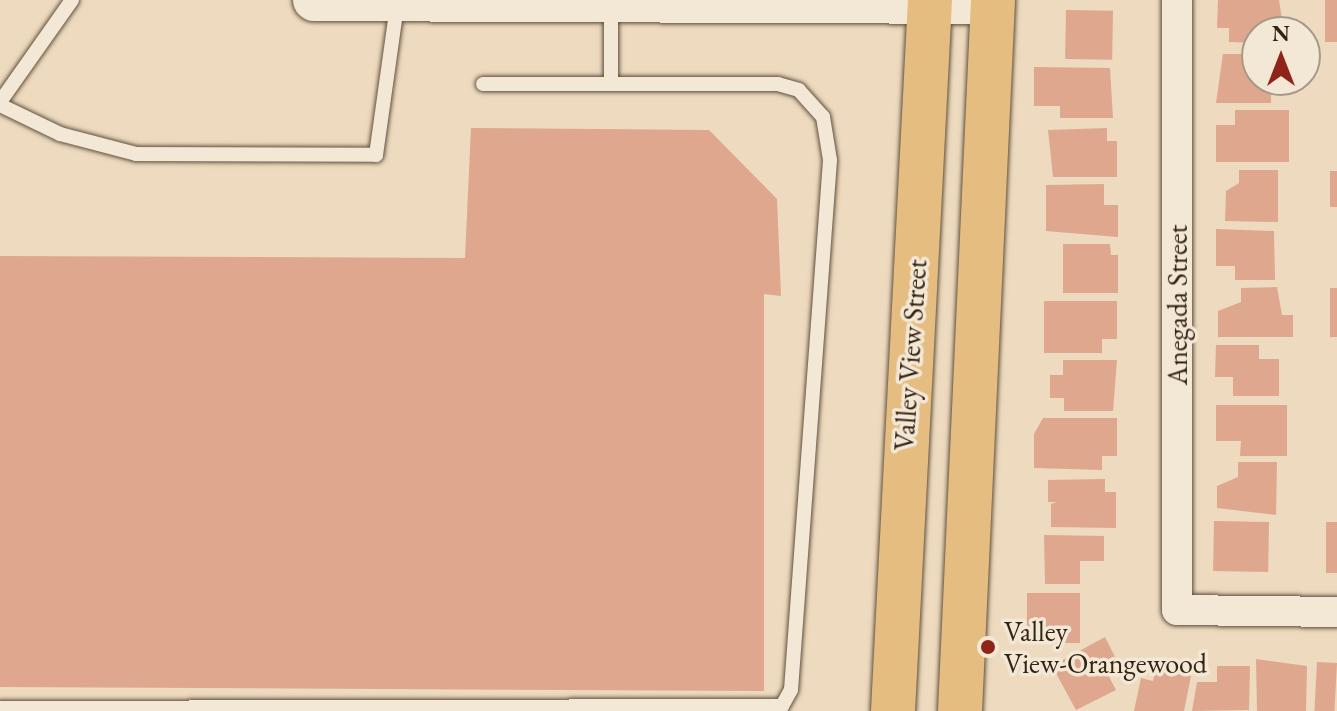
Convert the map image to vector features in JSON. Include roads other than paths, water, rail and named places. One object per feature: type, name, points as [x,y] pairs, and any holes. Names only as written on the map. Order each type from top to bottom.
[{"type":"main road","points":[[960,711],[993,1]]},
{"type":"main road","name":"Valley View Street","points":[[893,711],[930,2]]},
{"type":"street","points":[[314,0],[397,5],[993,1]]},
{"type":"street","name":"Anegada Street","points":[[1177,0],[1177,610],[1337,612]]},
{"type":"lane","points":[[72,0],[0,104],[60,134],[136,154],[376,155],[397,5]]},
{"type":"lane","points":[[611,3],[611,84]]},
{"type":"lane","points":[[0,708],[782,706],[791,690],[828,135],[814,103],[778,84],[483,84]]},
{"type":"place","name":"Valley View-Orangewood","points":[[988,647]]}]
